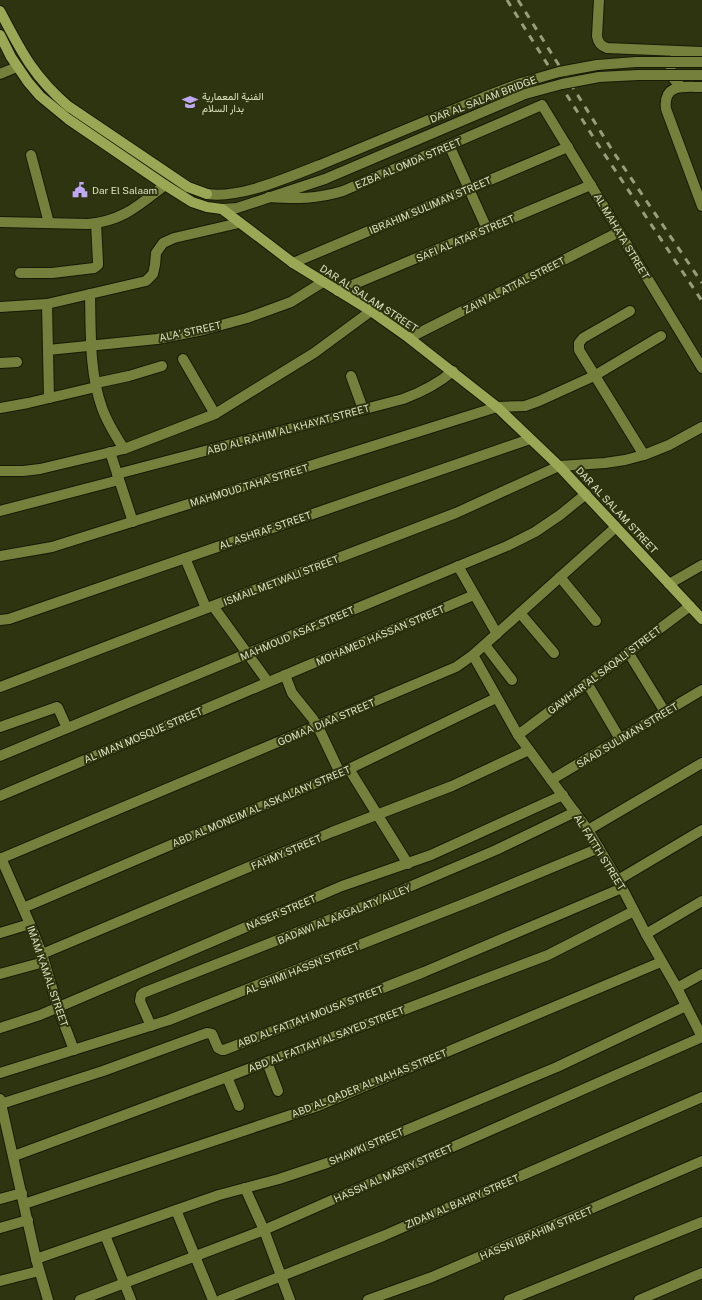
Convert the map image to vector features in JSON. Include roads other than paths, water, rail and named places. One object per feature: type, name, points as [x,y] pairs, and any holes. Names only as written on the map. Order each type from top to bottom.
[{"type":"main road","points":[[0,11],[25,59],[55,95],[68,106],[188,187],[207,194]]},
{"type":"main road","points":[[0,35],[17,67],[40,96],[53,108],[165,185],[199,205],[222,209]]},
{"type":"main road","name":"DAR AL SALAM STREET","points":[[222,209],[238,223],[293,263],[370,311],[409,338],[497,407],[559,466],[669,584],[700,615]]},
{"type":"street","points":[[599,0],[598,40],[603,47],[702,52]]},
{"type":"street","points":[[682,87],[675,81],[671,73],[671,64],[676,56],[683,51]]},
{"type":"street","name":"DAR AL SALAM BRIDGE","points":[[207,194],[227,194],[260,187],[320,165],[492,94],[521,83],[559,72],[597,65],[636,62],[702,62]]},
{"type":"street","points":[[0,74],[17,67]]},
{"type":"street","name":"DAR AL SALAM BRIDGE","points":[[222,209],[237,208],[325,179],[524,94],[562,84],[599,77],[638,75],[702,75]]},
{"type":"street","points":[[702,87],[674,88],[668,93],[665,101],[666,109],[702,206]]},
{"type":"street","name":"EZBA AL OMDA STREET","points":[[269,197],[307,199],[343,192],[542,105]]},
{"type":"street","name":"AL MAHATA STREET","points":[[542,105],[702,368]]},
{"type":"street","points":[[449,146],[487,229]]},
{"type":"street","name":"IBRAHIM SULIMAN STREET","points":[[293,263],[568,147]]},
{"type":"street","points":[[32,155],[49,223]]},
{"type":"street","points":[[0,222],[96,223],[115,219],[128,213],[165,185]]},
{"type":"street","name":"SAFI AL ATAR STREET","points":[[338,291],[591,185]]},
{"type":"street","points":[[20,273],[52,273],[96,267],[98,262],[96,223]]},
{"type":"street","points":[[0,307],[48,304],[146,281],[153,274],[156,265],[156,253],[163,243],[174,238],[238,223]]},
{"type":"street","name":"ZAIN AL ATTAL STREET","points":[[409,338],[619,232]]},
{"type":"street","name":"ALA' STREET","points":[[48,350],[157,339],[203,330],[247,318],[291,302],[323,282]]},
{"type":"street","points":[[90,294],[91,346],[96,385],[102,408],[111,428],[124,449]]},
{"type":"street","points":[[48,304],[49,398]]},
{"type":"street","points":[[0,471],[23,471],[40,468],[124,449],[215,414],[314,353],[370,311]]},
{"type":"street","points":[[630,311],[583,338],[579,344],[579,350],[581,356],[644,455]]},
{"type":"street","name":"MAHMOUD TAHA STREET","points":[[0,556],[52,547],[497,407],[525,406],[539,402],[594,376],[661,336]]},
{"type":"street","points":[[183,359],[215,414]]},
{"type":"street","points":[[0,363],[17,362]]},
{"type":"street","points":[[0,408],[49,398],[162,366]]},
{"type":"street","name":"ABD AL RAHIM AL KHAYAT STREET","points":[[0,511],[422,392],[439,383],[453,372]]},
{"type":"street","points":[[351,376],[363,409]]},
{"type":"street","points":[[559,466],[605,463],[644,455],[669,445],[702,427]]},
{"type":"street","name":"AL ASHRAF STREET","points":[[0,620],[8,619],[530,439]]},
{"type":"street","points":[[110,452],[133,522]]},
{"type":"street","name":"ISMAIL METWALI STREET","points":[[0,687],[456,513],[559,466]]},
{"type":"street","name":"MAHMOUD ASAF STREET","points":[[0,756],[507,546],[535,532],[560,515],[586,494]]},
{"type":"street","name":"GOMAA DIAA STREET","points":[[0,858],[450,670],[473,655],[616,527]]},
{"type":"street","points":[[185,558],[210,607],[248,653],[268,682]]},
{"type":"street","points":[[669,584],[702,564]]},
{"type":"street","points":[[458,566],[497,634]]},
{"type":"street","points":[[560,577],[596,621]]},
{"type":"street","name":"MOHAMED HASSAN STREET","points":[[285,675],[474,595]]},
{"type":"street","name":"GAWHAR AL SAQALI STREET","points":[[518,734],[690,606]]},
{"type":"street","points":[[520,613],[554,653]]},
{"type":"street","points":[[484,645],[512,680]]},
{"type":"street","points":[[628,652],[665,712]]},
{"type":"street","name":"AL FATTH STREET","points":[[473,655],[496,698],[518,734],[588,830],[599,848],[620,884],[661,962],[677,988],[702,1037]]},
{"type":"street","points":[[285,675],[295,698],[317,726],[344,771],[377,814],[408,864]]},
{"type":"street","name":"AL IMAN MOSQUE STREET","points":[[0,794],[285,675]]},
{"type":"street","points":[[587,683],[620,739]]},
{"type":"street","name":"SAAD SULIMAN STREET","points":[[551,780],[702,690]]},
{"type":"street","name":"ABD AL MONEIM AL ASKALANY STREET","points":[[23,908],[344,771],[496,698]]},
{"type":"street","points":[[0,727],[57,707],[67,728]]},
{"type":"street","name":"FAHMY STREET","points":[[0,974],[43,958],[377,814],[452,786],[529,750]]},
{"type":"street","points":[[588,830],[702,763]]},
{"type":"street","name":"NASER STREET","points":[[0,1028],[22,1022],[58,1008],[342,886],[431,855],[563,795]]},
{"type":"street","name":"BADAWI AL AAGALATY ALLEY","points":[[151,1026],[140,1001],[140,995],[143,993],[362,907],[496,850],[575,812]]},
{"type":"street","points":[[620,884],[702,830]]},
{"type":"street","name":"AL SHIMI HASSN STREET","points":[[0,1073],[169,1020],[476,899],[599,848]]},
{"type":"street","name":"IMAM KAMAL STREET","points":[[0,858],[30,924],[43,958],[58,1008],[74,1050]]},
{"type":"street","name":"ABD AL FATTAH MOUSA STREET","points":[[1,1102],[103,1071],[207,1033],[212,1034],[220,1050],[224,1050],[424,972],[620,884]]},
{"type":"street","points":[[646,934],[702,901]]},
{"type":"street","name":"ABD AL FATTAH AL SAYED STREET","points":[[14,1156],[228,1077],[548,955],[634,911]]},
{"type":"street","points":[[0,933],[30,924]]},
{"type":"street","name":"ABD AL QADER AL NAHAS STREET","points":[[24,1204],[318,1106],[661,962]]},
{"type":"street","points":[[677,988],[702,974]]},
{"type":"street","name":"SHAWKI STREET","points":[[36,1259],[176,1210],[327,1163],[557,1066],[686,1006]]},
{"type":"street","name":"HASSN AL MASRY STREET","points":[[80,1300],[264,1230],[702,1037]]},
{"type":"street","points":[[267,1062],[278,1091]]},
{"type":"street","points":[[228,1077],[238,1106]]},
{"type":"street","name":"ZIDAN AL BAHRY STREET","points":[[221,1300],[383,1236],[702,1098]]},
{"type":"street","points":[[1,1102],[2,1117],[14,1156],[36,1259],[48,1300]]},
{"type":"street","points":[[0,1146],[10,1144]]},
{"type":"street","name":"HASSN IBRAHIM STREET","points":[[368,1300],[432,1277],[702,1161]]},
{"type":"street","points":[[246,1188],[264,1230],[290,1300]]},
{"type":"street","points":[[0,1199],[22,1193]]},
{"type":"street","points":[[176,1210],[213,1300]]},
{"type":"street","points":[[0,1228],[28,1220]]},
{"type":"street","points":[[509,1300],[702,1222]]},
{"type":"street","points":[[105,1235],[131,1300]]},
{"type":"street","points":[[0,1281],[40,1271]]},
{"type":"street","points":[[639,1300],[702,1274]]},
{"type":"railway","points":[[507,0],[597,143],[702,301]]},
{"type":"railway","points":[[518,0],[614,153],[702,283]]},
{"type":"place","name":"الفنية المعمارية بدار السلام","points":[[190,102]]},
{"type":"place","name":"Dar El Salaam","points":[[80,190]]}]
